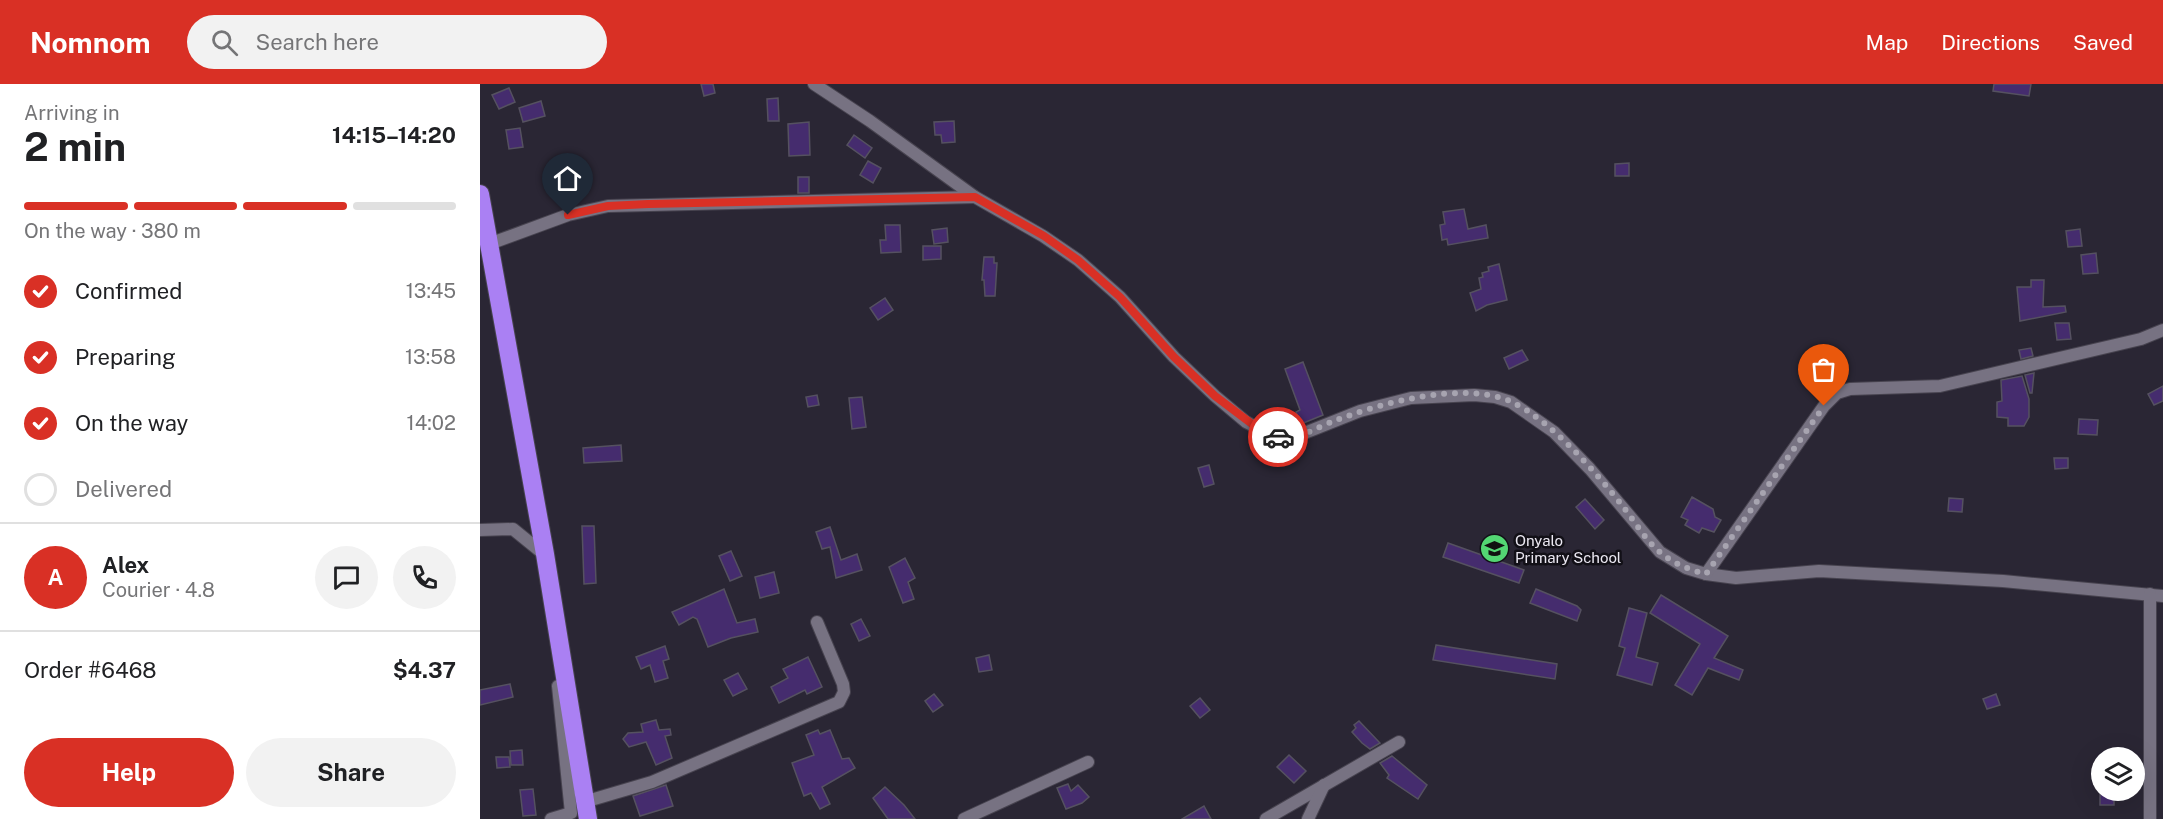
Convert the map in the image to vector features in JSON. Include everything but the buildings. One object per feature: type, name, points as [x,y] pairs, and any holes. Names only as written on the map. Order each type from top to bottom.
[{"type":"highway","points":[[480,194],[545,554],[586,811]]},
{"type":"street","points":[[814,84],[870,121],[975,197],[1044,236],[1078,260],[1120,297],[1190,373],[1260,430],[1283,438],[1297,436],[1360,411],[1412,398],[1474,395],[1511,402],[1554,432],[1590,469],[1660,552],[1686,568],[1706,574],[1737,578],[1819,572],[2002,581],[2163,596]]},
{"type":"street","points":[[489,244],[568,215],[608,206],[975,197]]},
{"type":"street","points":[[1706,574],[1824,406],[1837,393],[1850,389],[1940,386],[2141,339],[2163,330]]},
{"type":"street","points":[[480,530],[513,530],[545,554],[571,813],[551,819]]},
{"type":"street","points":[[2150,594],[2150,819]]},
{"type":"street","points":[[586,811],[839,702],[844,692],[843,684],[816,621]]},
{"type":"street","points":[[1266,819],[1399,742]]},
{"type":"street","points":[[964,819],[1088,762]]},
{"type":"street","points":[[1308,819],[1325,784]]},
{"type":"way so far","points":[[1278,437],[1297,436],[1360,411],[1412,398],[1474,395],[1495,397],[1511,402],[1554,432],[1590,469],[1660,552],[1671,561],[1706,574],[1824,406]]},
{"type":"place","name":"Onyalo Primary School","points":[[1494,549]]},
{"type":"route","points":[[568,215],[608,206],[648,204],[975,197],[1044,236],[1078,260],[1120,297],[1174,357],[1215,396],[1246,422],[1278,437]]}]
